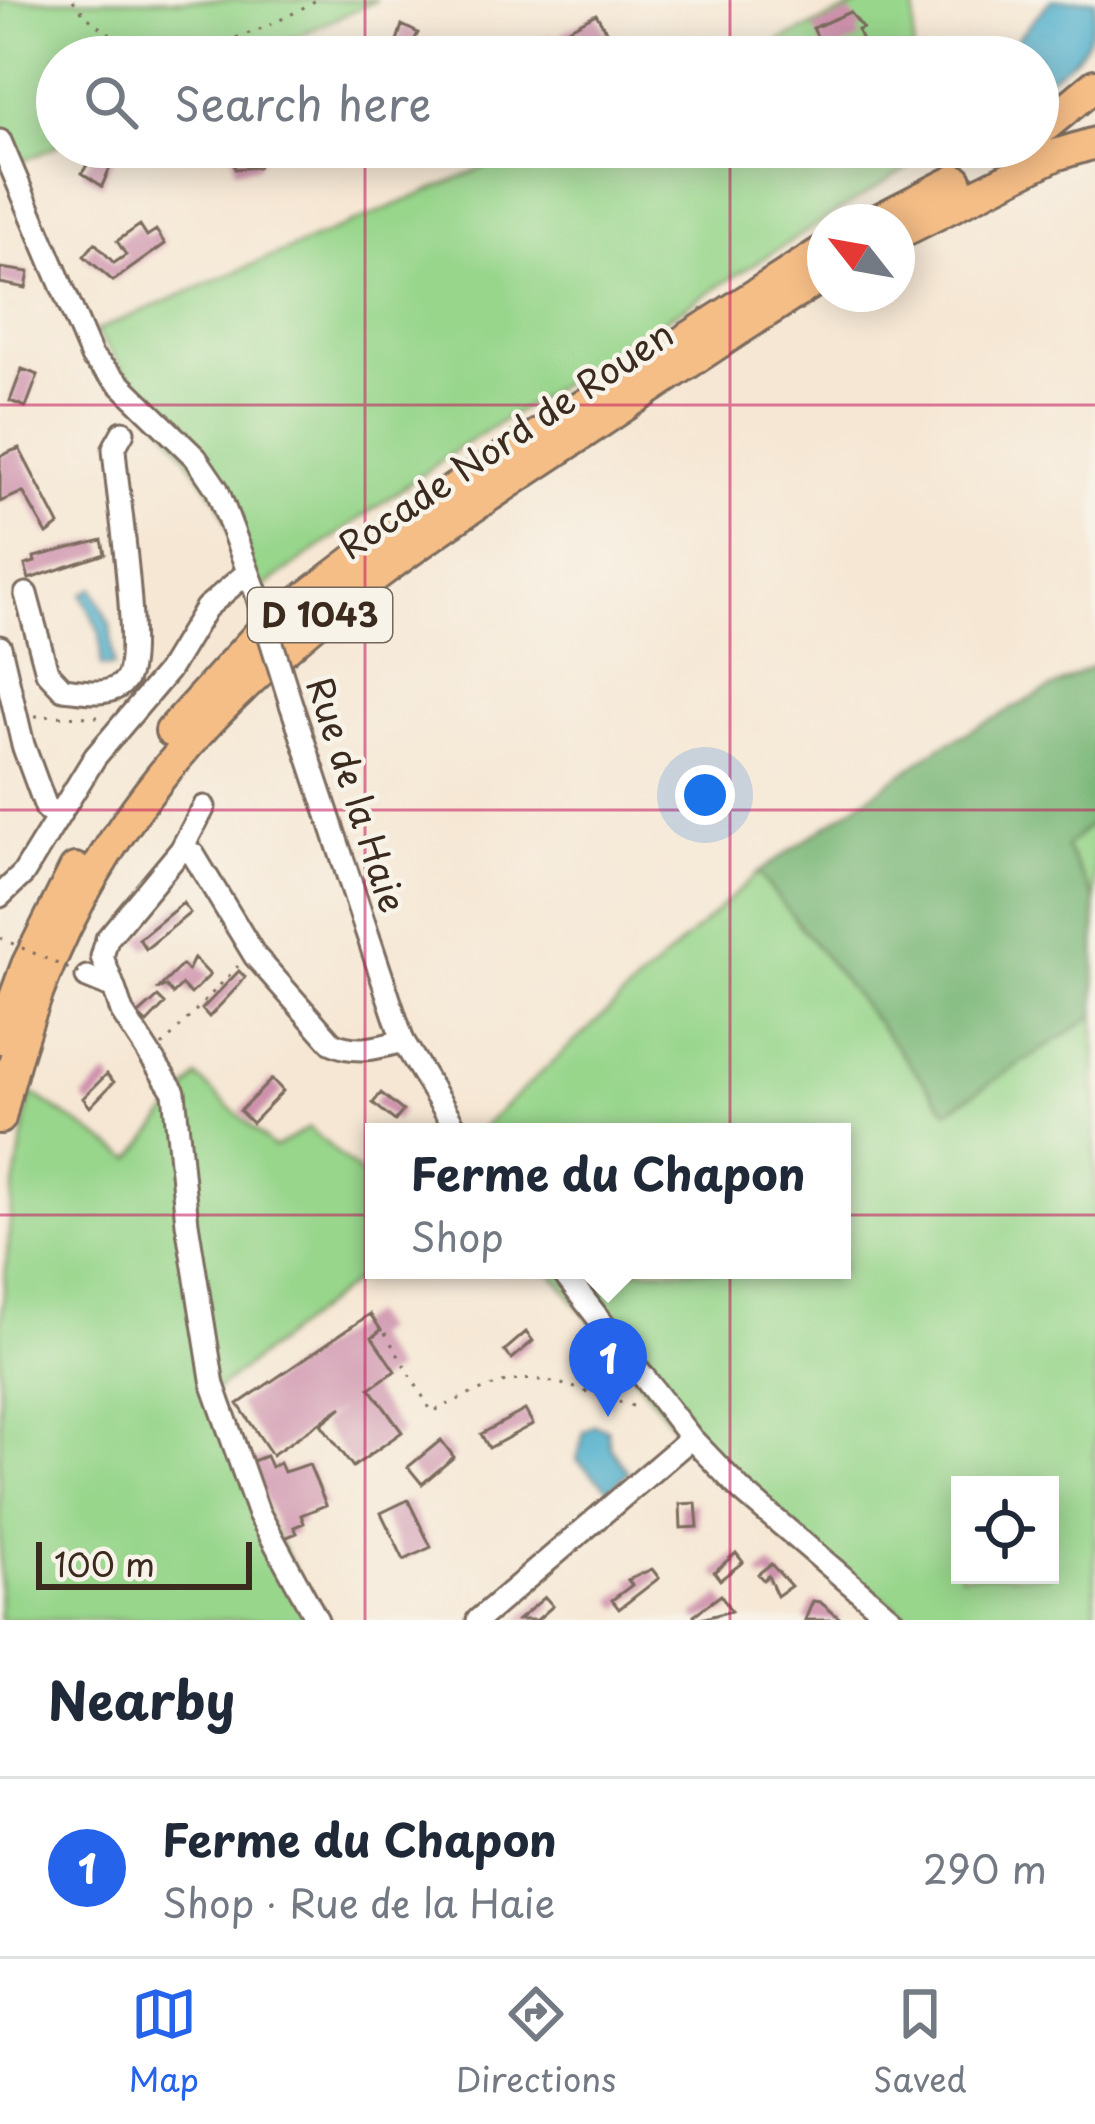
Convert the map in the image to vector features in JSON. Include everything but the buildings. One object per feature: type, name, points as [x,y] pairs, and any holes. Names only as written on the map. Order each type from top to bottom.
[{"type":"highway","points":[[1059,115],[1095,86]]},
{"type":"highway","points":[[1059,133],[1095,117]]},
{"type":"highway","points":[[1059,154],[1095,143]]},
{"type":"highway","points":[[910,204],[982,168]]},
{"type":"highway","points":[[915,225],[1029,168]]},
{"type":"highway","name":"Rocade Nord de Rouen","points":[[0,1038],[51,914],[107,816],[205,689],[262,631],[414,515],[807,262]]},
{"type":"highway","name":"Rocade Nord de Rouen","points":[[0,1118],[46,974],[95,874],[156,782],[207,720],[285,644],[425,537],[807,287]]},
{"type":"street","name":"Rue de la Haie","points":[[0,141],[92,357],[196,458],[217,490],[252,582],[403,1041],[453,1123]]},
{"type":"street","points":[[26,594],[46,672],[63,689],[110,691],[127,680],[133,662],[131,610],[114,448],[123,432]]},
{"type":"street","points":[[0,896],[22,874],[58,811],[168,671],[206,608],[252,582]]},
{"type":"street","points":[[0,647],[20,715],[23,745],[47,810],[58,811]]},
{"type":"street","points":[[204,807],[181,850],[107,939],[103,957],[114,988],[174,1092],[187,1223],[213,1385],[258,1512],[317,1620]]},
{"type":"street","points":[[181,850],[194,854],[255,956],[332,1042],[347,1050],[403,1041]]},
{"type":"street","points":[[87,977],[114,988]]},
{"type":"street","points":[[569,1279],[691,1438],[742,1491],[893,1620]]},
{"type":"street","points":[[478,1620],[691,1438]]},
{"type":"path","points":[[73,0],[90,24],[111,36]]},
{"type":"path","points":[[241,36],[316,0]]},
{"type":"path","points":[[20,715],[64,720],[111,717]]},
{"type":"path","points":[[0,938],[87,977]]},
{"type":"path","points":[[151,1058],[241,963],[255,956]]},
{"type":"path","points":[[386,1333],[432,1412],[494,1382],[530,1375],[636,1407]]},
{"type":"green space","points":[[0,0],[377,0],[298,36],[36,36],[36,155],[10,167],[0,127]]},
{"type":"green space","points":[[870,0],[915,0],[914,36],[790,36]]},
{"type":"green space","points":[[484,168],[908,168],[850,204],[807,204],[807,231],[459,448],[254,594],[218,500],[95,331]]},
{"type":"green space","points":[[1095,665],[1095,820],[1066,847],[1095,900],[1095,1015],[947,1111],[758,873],[940,747]]},
{"type":"green space","points":[[1095,820],[1095,900],[1066,847]]},
{"type":"green space","points":[[758,873],[947,1110],[1095,1015],[1095,1620],[912,1620],[708,1468],[556,1279],[851,1279],[851,1123],[487,1123]]},
{"type":"green space","points":[[197,1077],[274,1148],[309,1128],[365,1178],[365,1273],[203,1400],[322,1620],[0,1620],[0,1338],[12,1198],[31,1093],[132,1159]]},
{"type":"water","points":[[1051,0],[1095,0],[1087,41],[1059,70],[1059,36],[1019,36]]},
{"type":"water","points":[[93,588],[110,625],[114,666],[101,667],[100,634],[82,594]]},
{"type":"water","points":[[594,1425],[607,1429],[610,1446],[628,1472],[609,1490],[577,1460],[584,1432]]},
{"type":"place","name":"Ferme du Chapon","points":[[608,1417]]}]
